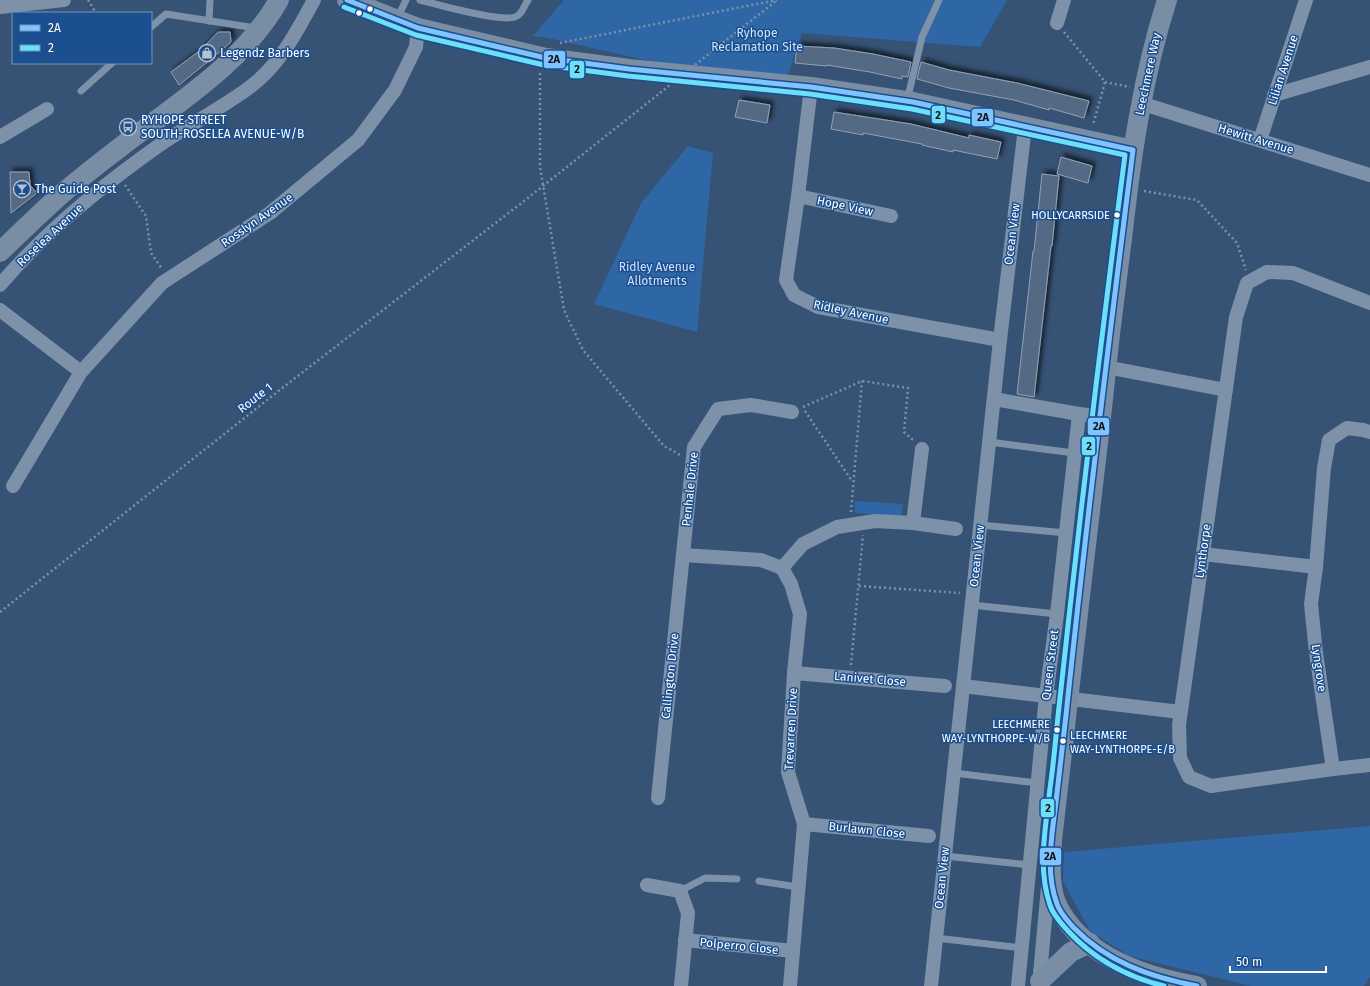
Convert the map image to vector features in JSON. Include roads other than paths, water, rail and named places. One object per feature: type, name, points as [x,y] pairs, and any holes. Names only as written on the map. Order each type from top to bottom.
[{"type":"street","points":[[0,7],[64,0]]},
{"type":"street","points":[[0,252],[55,200],[206,82],[236,56],[260,29],[279,0]]},
{"type":"street","name":"Roselea Avenue","points":[[0,285],[14,268],[51,232],[119,176],[161,144],[251,86],[284,52],[314,0]]},
{"type":"street","points":[[347,0],[418,28],[547,50],[565,60],[629,69],[811,87],[906,101],[1133,150]]},
{"type":"street","points":[[1056,23],[1064,0]]},
{"type":"street","name":"Leechmere Way","points":[[1167,0],[1155,36],[1133,150],[1067,699],[1052,840],[1051,882],[1058,906],[1079,934],[1107,956],[1145,973],[1196,986]]},
{"type":"street","name":"Lilian Avenue","points":[[1260,140],[1306,0]]},
{"type":"street","name":"Rosslyn Avenue","points":[[13,486],[81,372],[162,283],[270,213],[358,140],[395,90],[416,47],[418,28]]},
{"type":"street","points":[[1274,95],[1370,67]]},
{"type":"street","name":"Ridley Avenue","points":[[811,87],[786,280],[794,295],[818,307],[1000,340]]},
{"type":"street","name":"Hewitt Avenue","points":[[1143,97],[1150,106],[1370,175]]},
{"type":"street","points":[[0,137],[47,109]]},
{"type":"street","name":"Ocean View","points":[[931,986],[1000,340],[1025,127]]},
{"type":"street","name":"Hope View","points":[[798,196],[892,216]]},
{"type":"street","name":"Lynthorpe","points":[[1370,303],[1293,274],[1267,272],[1247,283],[1236,317],[1179,724],[1180,758],[1189,777],[1211,786],[1370,765]]},
{"type":"street","points":[[0,310],[81,372]]},
{"type":"street","points":[[1106,367],[1226,390]]},
{"type":"street","points":[[994,399],[1101,417]]},
{"type":"street","name":"Penhale Drive","points":[[683,555],[694,447],[718,409],[751,405],[797,409]]},
{"type":"street","name":"Queen Street","points":[[1018,986],[1046,696],[1057,614],[1079,414]]},
{"type":"street","name":"Lyngrove","points":[[1333,769],[1316,653],[1311,604],[1316,567],[1324,468],[1329,440],[1347,428],[1370,432]]},
{"type":"street","points":[[913,523],[922,449]]},
{"type":"street","points":[[683,555],[761,560],[782,568],[804,544],[837,527],[875,521],[913,523],[956,529]]},
{"type":"street","points":[[1203,554],[1316,567]]},
{"type":"street","name":"Callington Drive","points":[[658,798],[683,555]]},
{"type":"street","name":"Trevarren Drive","points":[[782,568],[791,584],[800,614],[794,672],[788,772],[804,824],[790,986]]},
{"type":"street","name":"Lanivet Close","points":[[794,672],[945,686]]},
{"type":"street","points":[[963,686],[1180,712]]},
{"type":"street","name":"Burlawn Close","points":[[804,824],[929,836]]},
{"type":"street","points":[[1040,983],[1052,840]]},
{"type":"street","points":[[648,885],[680,891]]},
{"type":"street","name":"Polperro Close","points":[[680,891],[688,913],[680,986]]},
{"type":"street","name":"Polperro Close","points":[[685,940],[793,951]]},
{"type":"street","points":[[1040,983],[1071,952],[1090,943]]},
{"type":"lane","points":[[209,21],[210,0]]},
{"type":"lane","points":[[397,20],[406,0]]},
{"type":"lane","points":[[420,0],[483,15],[504,18],[515,17],[520,14],[528,0]]},
{"type":"lane","points":[[906,101],[922,37],[939,0]]},
{"type":"lane","points":[[152,26],[166,14],[260,29]]},
{"type":"lane","points":[[81,91],[111,64]]},
{"type":"lane","points":[[989,442],[1074,453]]},
{"type":"lane","points":[[980,526],[1066,533]]},
{"type":"lane","points":[[972,600],[1057,614]]},
{"type":"lane","points":[[954,773],[1037,783]]},
{"type":"lane","points":[[945,856],[1030,865]]},
{"type":"lane","points":[[680,891],[705,878],[737,879]]},
{"type":"lane","points":[[759,881],[798,887]]},
{"type":"lane","points":[[936,938],[1022,948]]},
{"type":"place","name":"Legendz Barbers","points":[[207,53]]},
{"type":"place","name":"RYHOPE STREET SOUTH-ROSELEA AVENUE-W/B","points":[[128,127]]},
{"type":"place","name":"The Guide Post","points":[[22,189]]},
{"type":"place","name":"HOLLYCARRSIDE","points":[[1117,215]]},
{"type":"place","name":"LEECHMERE WAY-LYNTHORPE-W/B","points":[[1057,730]]},
{"type":"place","name":"LEECHMERE WAY-LYNTHORPE-E/B","points":[[1063,741]]},
{"type":"park label","name":"Ryhope Reclamation Site","points":[[757,40]]},
{"type":"park label","name":"Ridley Avenue Allotments","points":[[657,274]]}]
